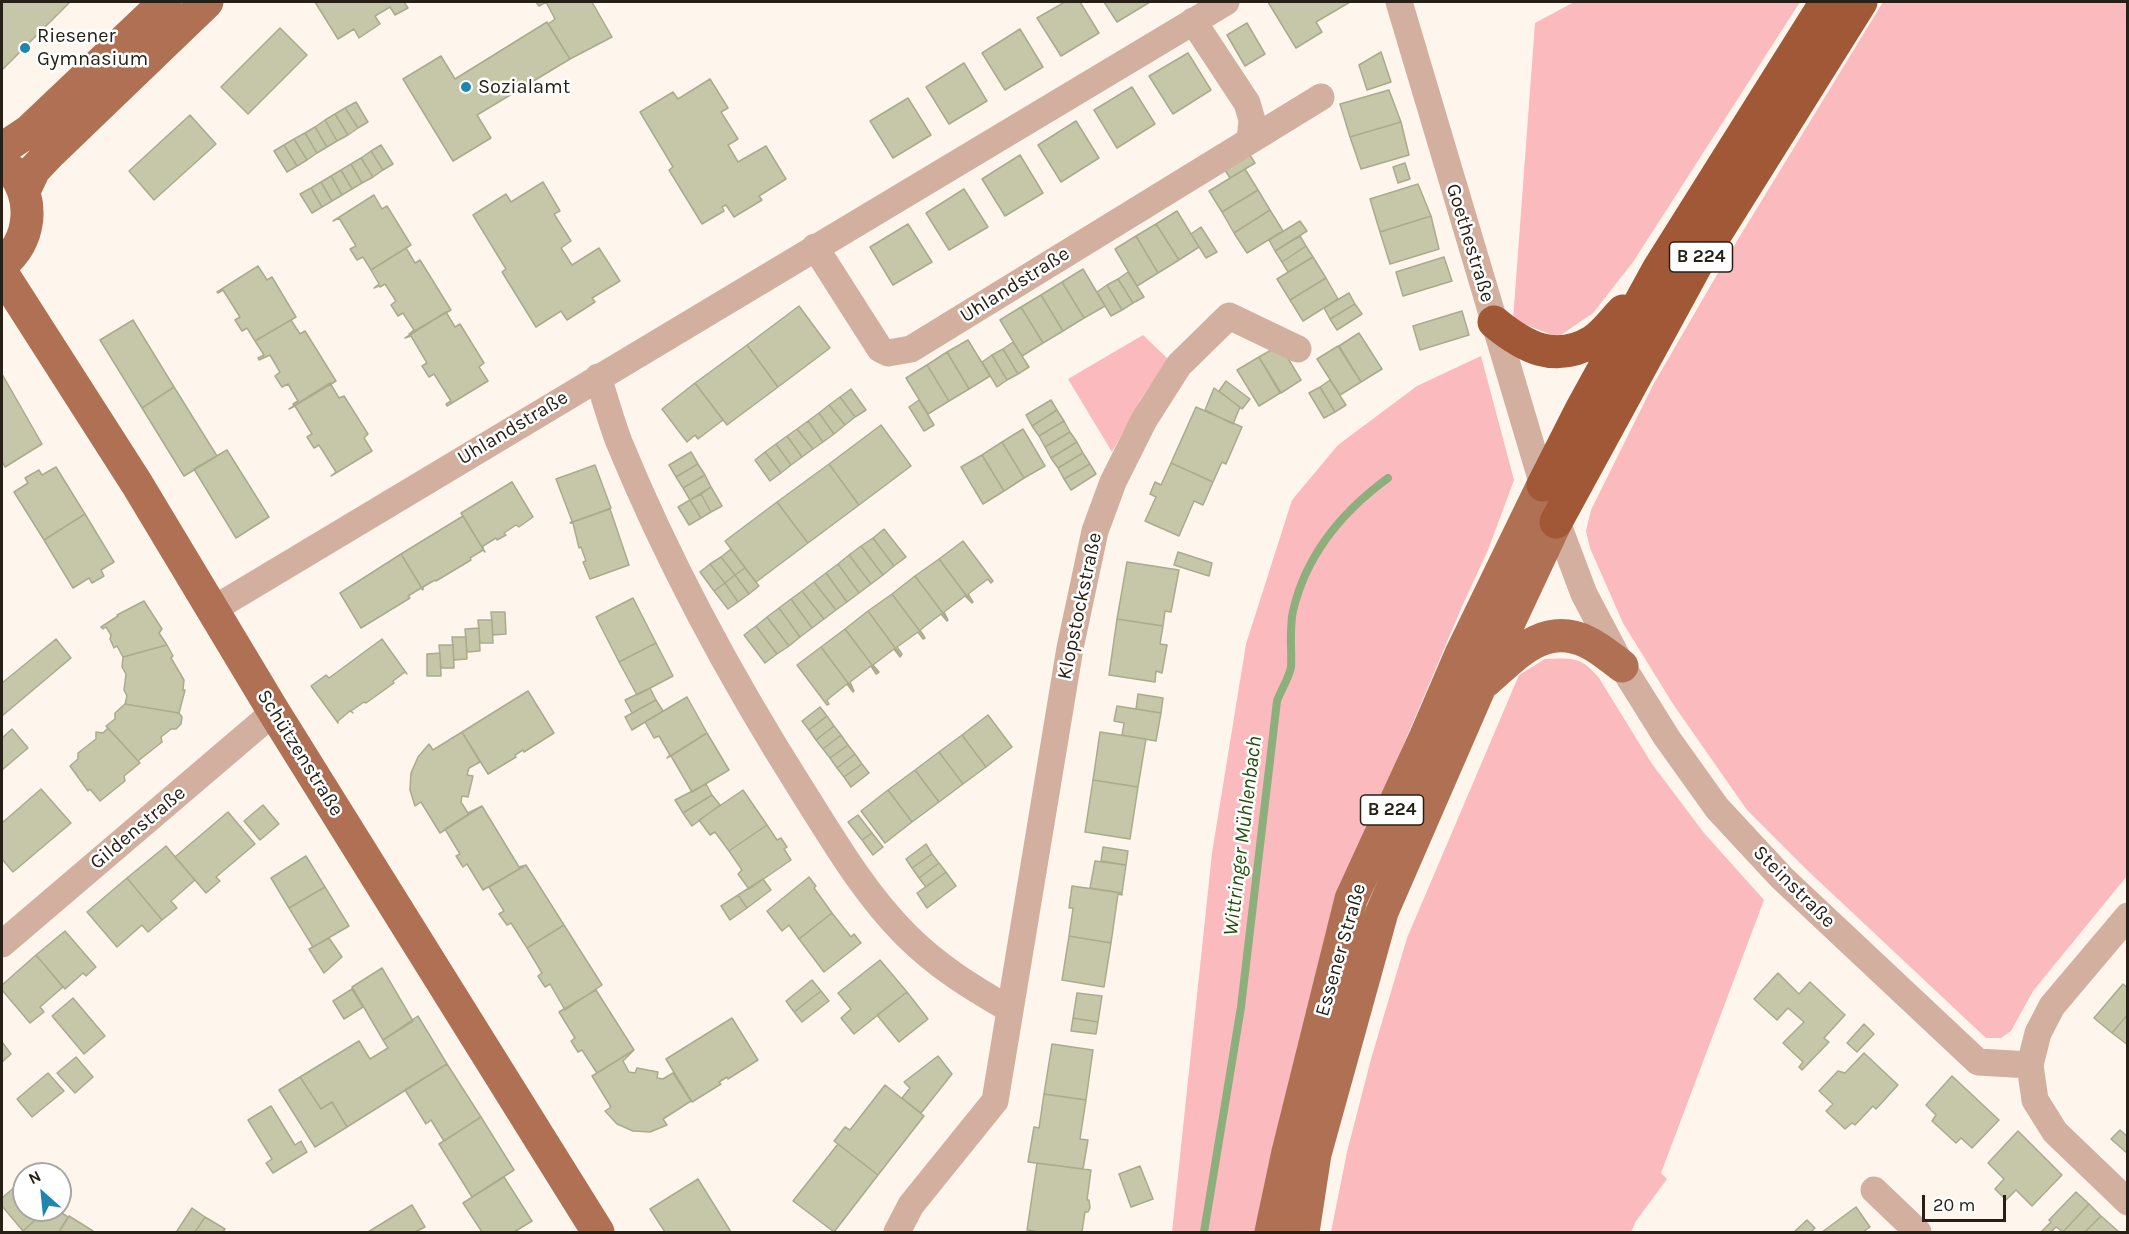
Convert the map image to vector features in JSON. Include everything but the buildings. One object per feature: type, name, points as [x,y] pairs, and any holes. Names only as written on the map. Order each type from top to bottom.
[{"type":"highway","name":"B 224","points":[[1543,485],[1581,410],[1659,268],[1826,2]]},
{"type":"highway","name":"B 224","points":[[1556,522],[1695,267],[1861,2]]},
{"type":"highway","points":[[1494,322],[1511,336],[1542,351],[1558,352],[1576,348],[1594,340],[1625,309],[1659,268]]},
{"type":"main road","points":[[2,149],[29,131],[165,2]]},
{"type":"main road","points":[[24,191],[34,170],[50,153],[207,2]]},
{"type":"main road","points":[[2,161],[19,179],[27,204],[26,228],[15,250],[2,264]]},
{"type":"main road","name":"Schützenstraße","points":[[2,273],[137,484],[274,712],[598,1233]]},
{"type":"main road","name":"Essener Straße","points":[[1271,1233],[1288,1152],[1351,899],[1466,644],[1543,485]]},
{"type":"main road","name":"B 224","points":[[1480,686],[1556,522]]},
{"type":"main road","points":[[1480,686],[1524,648],[1553,636],[1570,636],[1585,641],[1622,666]]},
{"type":"main road","name":"Essener Straße","points":[[1303,1233],[1315,1154],[1382,912],[1480,686]]},
{"type":"street","name":"Uhlandstraße","points":[[212,610],[1226,2]]},
{"type":"street","name":"Goethestraße","points":[[1399,2],[1543,485]]},
{"type":"street","points":[[1193,21],[1247,103],[1252,120],[1250,141]]},
{"type":"street","name":"Uhlandstraße","points":[[815,247],[880,349],[888,353],[912,349],[1321,97]]},
{"type":"street","name":"Klopstockstraße","points":[[897,1233],[911,1205],[995,1101],[1070,648],[1095,531],[1113,482],[1144,420],[1179,365],[1229,316],[1298,350]]},
{"type":"street","points":[[598,377],[619,440],[641,491],[712,640],[782,759],[862,885],[906,935],[955,977],[1009,1009]]},
{"type":"street","name":"Steinstraße","points":[[1543,485],[1584,594],[1622,666],[1667,738],[1717,808],[1782,878],[1978,1062],[2030,1065]]},
{"type":"street","name":"Gildenstraße","points":[[2,944],[274,712]]},
{"type":"street","points":[[2124,928],[2052,1006],[2038,1033],[2030,1065],[2034,1100],[2055,1132],[2127,1202]]},
{"type":"street","points":[[1874,1190],[1918,1233]]},
{"type":"shaded area","points":[[1574,2],[1800,2],[1633,262],[1593,313],[1558,337],[1513,320],[1535,23]]},
{"type":"shaded area","points":[[1883,2],[2127,2],[2127,876],[2033,991],[2011,1031],[2001,1038],[1986,1038],[1806,869],[1747,810],[1673,704],[1623,623],[1590,548],[1586,531],[1591,510],[1653,385],[1729,254]]},
{"type":"shaded area","points":[[1143,335],[1168,359],[1141,399],[1112,452],[1068,379]]},
{"type":"shaded area","points":[[1481,356],[1514,480],[1488,550],[1400,753],[1260,1232],[1172,1232],[1212,853],[1246,644],[1292,500],[1338,445],[1417,386]]},
{"type":"shaded area","points":[[1545,659],[1575,660],[1593,671],[1652,764],[1704,833],[1764,900],[1661,1173],[1667,1179],[1636,1221],[1631,1232],[1331,1232],[1347,1152],[1371,1059],[1407,938],[1519,675]]},
{"type":"waterway","name":"Wittringer Mühlenbach","points":[[1204,1232],[1241,1007],[1277,701],[1291,667],[1293,611],[1307,571],[1328,536],[1356,505],[1388,478]]},
{"type":"place","name":"Riesener Gymnasium","points":[[25,48]]},
{"type":"place","name":"Sozialamt","points":[[466,87]]}]
